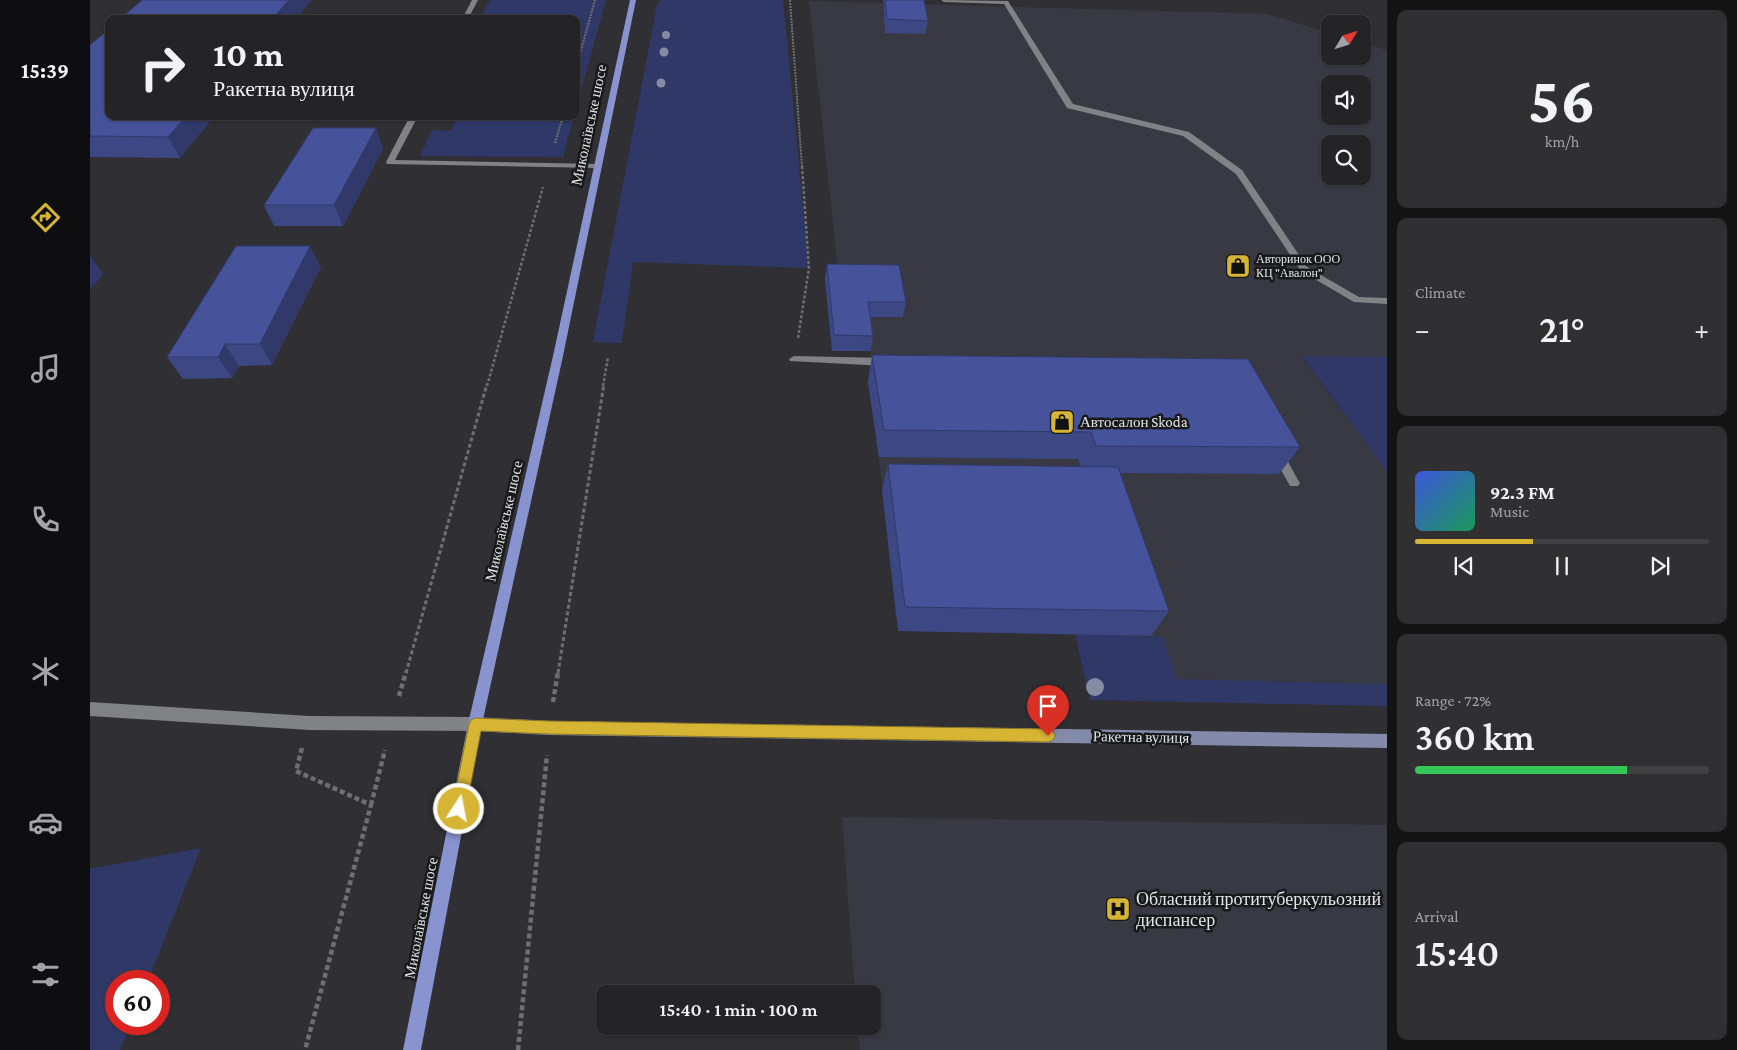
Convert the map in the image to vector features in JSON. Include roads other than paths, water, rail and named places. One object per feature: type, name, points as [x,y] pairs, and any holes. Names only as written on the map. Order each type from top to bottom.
[{"type":"main road","name":"Миколаївське шосе","points":[[412,1050],[475,724],[558,356],[633,0]]},
{"type":"street","name":"Ракетна вулиця","points":[[475,724],[549,728],[1387,741]]},
{"type":"lane","points":[[467,15],[475,0]]},
{"type":"lane","points":[[944,0],[1006,2],[1070,106],[1186,134],[1239,172],[1304,269],[1357,300],[1387,301]]},
{"type":"lane","points":[[412,120],[390,162],[597,166]]},
{"type":"lane","points":[[794,359],[902,363]]},
{"type":"lane","points":[[1271,441],[1294,483]]},
{"type":"lane","points":[[90,709],[309,723],[475,724]]},
{"type":"place","name":"Авторинок ООО КЦ \"Авалон\"","points":[[1238,266]]},
{"type":"place","name":"Автосалон Skoda","points":[[1062,422]]},
{"type":"place","name":"Обласний протитуберкульозний диспансер","points":[[1118,909]]}]
